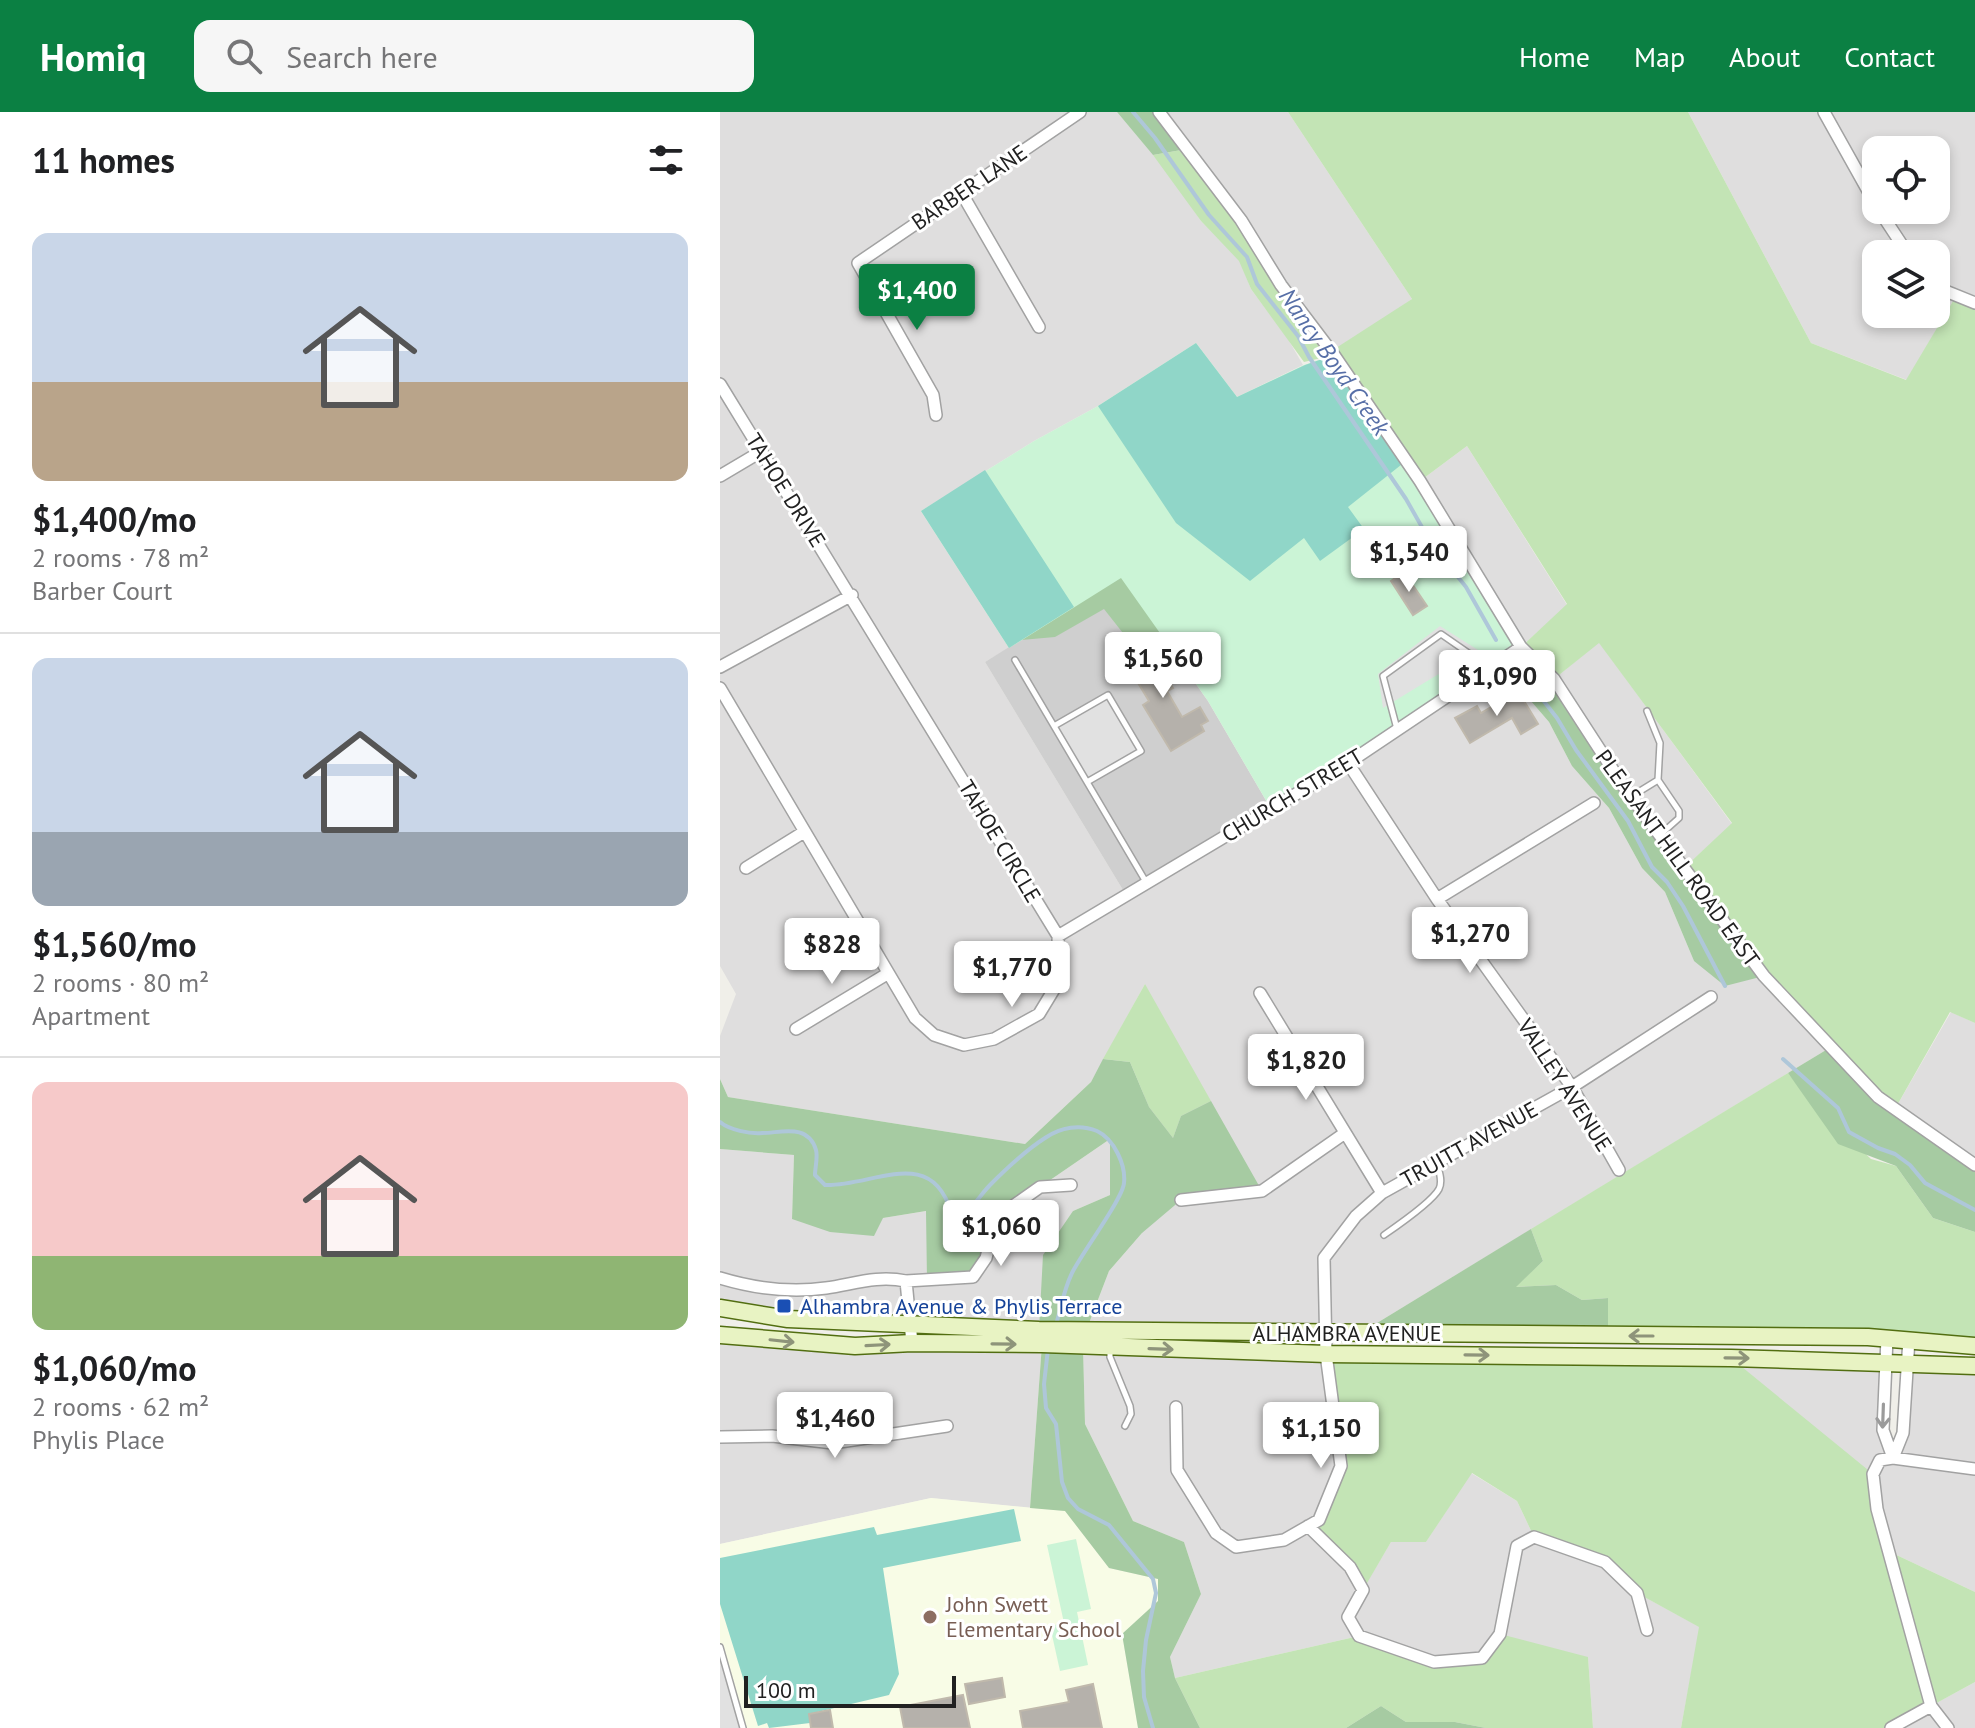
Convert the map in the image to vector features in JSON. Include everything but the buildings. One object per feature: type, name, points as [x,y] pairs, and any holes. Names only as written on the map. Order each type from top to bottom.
[{"type":"main road","name":"ALHAMBRA AVENUE","points":[[720,1308],[788,1319],[910,1322],[1084,1339],[1326,1334],[1887,1338],[1975,1346]]},
{"type":"main road","name":"ALHAMBRA AVENUE","points":[[720,1335],[855,1346],[1041,1337]]},
{"type":"main road","name":"ALHAMBRA AVENUE","points":[[1110,1339],[1326,1354],[1885,1361],[1975,1366]]},
{"type":"street","name":"BARBER LANE","points":[[936,415],[933,395],[858,263],[1080,112]]},
{"type":"street","name":"PLEASANT HILL ROAD EAST","points":[[1159,112],[1241,220],[1281,285],[1334,355],[1420,481],[1521,647],[1554,679],[1631,796],[1764,976],[1878,1097],[1975,1165]]},
{"type":"street","points":[[1831,114],[1862,176]]},
{"type":"street","points":[[961,192],[1039,327]]},
{"type":"street","points":[[1950,291],[1975,303]]},
{"type":"street","name":"TAHOE DRIVE","points":[[720,384],[852,595]]},
{"type":"street","points":[[720,476],[762,451]]},
{"type":"street","points":[[720,667],[852,595]]},
{"type":"street","name":"TAHOE CIRCLE","points":[[720,688],[915,1018],[934,1035],[964,1045],[994,1039],[1039,1014],[1059,981],[1058,936],[852,595]]},
{"type":"street","name":"CHURCH STREET","points":[[1058,936],[1348,763],[1521,647]]},
{"type":"street","name":"VALLEY AVENUE","points":[[1348,763],[1437,899],[1572,1087],[1619,1170]]},
{"type":"street","points":[[1437,899],[1594,803]]},
{"type":"street","points":[[746,868],[804,832]]},
{"type":"street","points":[[796,1029],[887,974]]},
{"type":"street","points":[[1260,993],[1382,1193]]},
{"type":"street","name":"TRUITT AVENUE","points":[[1308,1526],[1319,1520],[1341,1466],[1326,1354],[1324,1258],[1356,1216],[1382,1193],[1572,1087],[1711,997]]},
{"type":"street","points":[[1181,1200],[1262,1191],[1345,1133]]},
{"type":"street","points":[[720,1278],[744,1285],[785,1289],[823,1288],[885,1276],[906,1281],[973,1277],[986,1258],[993,1230],[1013,1206],[1040,1187],[1071,1185]]},
{"type":"street","points":[[906,1281],[912,1343]]},
{"type":"street","points":[[1887,1338],[1883,1430],[1893,1458]]},
{"type":"street","points":[[1893,1458],[1903,1433],[1909,1339]]},
{"type":"street","points":[[1176,1407],[1177,1470],[1216,1533],[1236,1547],[1284,1540],[1308,1526],[1350,1567],[1363,1590],[1348,1617],[1359,1636],[1434,1662],[1482,1658],[1500,1634],[1517,1546],[1534,1537],[1605,1562],[1637,1593],[1647,1630]]},
{"type":"street","points":[[720,1437],[772,1436],[833,1443],[947,1426]]},
{"type":"street","points":[[1948,1728],[1931,1706],[1877,1509],[1873,1474],[1880,1460],[1893,1458],[1975,1469]]},
{"type":"street","points":[[1891,1728],[1931,1706]]},
{"type":"lane","points":[[1398,730],[1383,676],[1441,634],[1490,668]]},
{"type":"lane","points":[[1015,660],[1147,883]]},
{"type":"lane","points":[[1054,726],[1108,695],[1123,720],[1141,751],[1087,782]]},
{"type":"lane","points":[[1647,711],[1660,743],[1658,780],[1679,811],[1679,818],[1660,835]]},
{"type":"lane","points":[[1631,796],[1658,780]]},
{"type":"lane","points":[[1384,1235],[1439,1189],[1441,1180],[1437,1163]]},
{"type":"lane","points":[[1110,1339],[1110,1357],[1130,1406],[1131,1414],[1125,1426]]},
{"type":"lane","points":[[720,1647],[743,1728]]},
{"type":"shaded area","points":[[720,112],[1117,112],[1166,170],[1201,221],[1240,261],[1251,289],[1303,365],[1237,397],[1196,343],[1098,406],[1034,441],[921,511],[1009,648],[985,662],[1126,895],[1498,663],[1549,722],[1572,766],[1609,808],[1642,868],[1665,892],[1694,961],[1764,976],[1831,1047],[1359,1334],[1086,1331],[1109,1271],[1142,1233],[1145,984],[1091,1082],[1025,1144],[728,1097],[720,1079],[720,1036],[736,994],[720,966]]},
{"type":"shaded area","points":[[1159,112],[1288,112],[1412,299],[1334,355],[1316,322]]},
{"type":"shaded area","points":[[1688,112],[1975,112],[1975,303],[1956,296],[1950,306],[1950,240],[1862,240],[1862,328],[1937,328],[1907,380],[1811,343]]},
{"type":"shaded area","points":[[1196,343],[1237,397],[1334,355],[1406,461],[1348,507],[1364,529],[1320,561],[1304,538],[1250,581],[1176,523],[1098,406]]},
{"type":"shaded area","points":[[1467,446],[1567,605],[1521,647],[1420,481]]},
{"type":"shaded area","points":[[985,470],[1074,607],[1009,648],[921,511]]},
{"type":"shaded area","points":[[1121,578],[1208,701],[1271,809],[1126,895],[985,662]]},
{"type":"shaded area","points":[[1440,626],[1478,650],[1383,708],[1378,674]]},
{"type":"shaded area","points":[[1599,642],[1732,824],[1684,868],[1554,679]]},
{"type":"shaded area","points":[[1108,695],[1141,751],[1087,782],[1054,726]]},
{"type":"shaded area","points":[[1951,1012],[1975,1023],[1975,1165],[1895,1109]]},
{"type":"shaded area","points":[[1110,1139],[1110,1195],[1073,1211],[1039,1330],[720,1308],[720,1149],[794,1155],[792,1219],[883,1218],[927,1211],[927,1279],[993,1230],[1040,1187]]},
{"type":"shaded area","points":[[720,1335],[1042,1344],[1030,1508],[931,1498],[720,1544]]},
{"type":"shaded area","points":[[1083,1347],[1326,1354],[1363,1589],[1391,1542],[1426,1542],[1471,1473],[1517,1501],[1534,1537],[1605,1562],[1637,1593],[1700,1627],[1681,1728],[1593,1728],[1588,1657],[1482,1658],[1434,1662],[1359,1636],[1175,1678],[1170,1657],[1201,1594],[1184,1542],[1133,1521],[1085,1424]]},
{"type":"shaded area","points":[[1731,1358],[1885,1361],[1883,1430],[1894,1457],[1908,1362],[1975,1366],[1975,1592],[1888,1551]]},
{"type":"shaded area","name":"John Swett Elementary School","points":[[931,1498],[1065,1511],[1109,1568],[1158,1579],[1158,1601],[1122,1634],[1138,1728],[720,1728],[720,1544]]},
{"type":"shaded area","points":[[1014,1509],[1021,1541],[883,1568],[899,1674],[889,1695],[809,1714],[810,1723],[769,1728],[767,1723],[758,1726],[720,1604],[720,1558],[874,1527],[877,1535]]},
{"type":"shaded area","points":[[720,1647],[743,1728],[720,1728]]},
{"type":"shaded area","points":[[1975,1682],[1975,1728],[1891,1728],[1931,1706]]},
{"type":"green space","points":[[1117,112],[1159,112],[1187,149],[1153,155]]},
{"type":"green space","points":[[1288,112],[1688,112],[1811,343],[1906,380],[1937,328],[1950,328],[1950,306],[1956,296],[1975,303],[1975,1023],[1950,1012],[1895,1109],[1764,976],[1684,868],[1732,823],[1599,643],[1554,679],[1521,647],[1567,604],[1467,446],[1420,481],[1334,355],[1304,362],[1251,289],[1239,261],[1201,221],[1153,155],[1187,149],[1232,209],[1305,331],[1333,355],[1336,348],[1412,299]]},
{"type":"green space","points":[[1196,343],[1237,397],[1304,365],[1334,355],[1521,647],[1271,809],[1208,701],[1121,578],[1009,648],[921,511],[1034,441],[1098,406]]},
{"type":"green space","points":[[1020,468],[1521,647],[1554,679],[1764,976],[1725,986],[1694,961],[1665,892],[1642,868],[1609,808],[1572,766],[1549,722],[1498,663],[1163,637],[1130,642],[1104,609],[1055,637],[1021,640],[1073,606]]},
{"type":"green space","points":[[1145,984],[1211,1101],[1181,1116],[1173,1138],[1149,1107],[1130,1062],[1103,1059]]},
{"type":"green space","points":[[1831,1047],[1878,1097],[1975,1165],[1975,1232],[1933,1218],[1896,1166],[1838,1144],[1788,1073]]},
{"type":"green space","points":[[1103,1059],[1130,1062],[1149,1107],[1173,1138],[1181,1116],[1211,1101],[1262,1191],[1181,1200],[1142,1233],[1109,1271],[1086,1331],[1039,1330],[1043,1255],[1073,1211],[1110,1195],[1110,1139],[1040,1187],[993,1230],[973,1277],[927,1280],[926,1211],[883,1218],[874,1236],[830,1232],[792,1219],[794,1155],[720,1149],[720,1079],[728,1097],[1025,1144],[1091,1082]]},
{"type":"green space","points":[[1788,1073],[1810,1101],[1871,1159],[1896,1166],[1933,1218],[1975,1232],[1975,1346],[1608,1335],[1608,1298],[1582,1300],[1556,1285],[1515,1287],[1543,1261],[1531,1229]]},
{"type":"green space","points":[[1531,1229],[1543,1261],[1516,1287],[1556,1285],[1582,1300],[1608,1298],[1608,1335],[1359,1334]]},
{"type":"green space","points":[[1042,1344],[1083,1347],[1085,1424],[1133,1521],[1184,1542],[1201,1594],[1170,1657],[1175,1678],[1200,1728],[1138,1728],[1122,1634],[1158,1601],[1158,1579],[1109,1568],[1065,1511],[1030,1508]]},
{"type":"green space","points":[[1326,1354],[1731,1358],[1873,1474],[1888,1551],[1975,1592],[1975,1682],[1891,1728],[1681,1728],[1699,1627],[1637,1593],[1605,1562],[1534,1537],[1517,1501],[1472,1473],[1426,1542],[1391,1542],[1363,1590],[1308,1526],[1319,1520],[1341,1466]]},
{"type":"green space","points":[[1076,1539],[1091,1609],[1077,1612],[1088,1665],[1060,1671],[1050,1626],[1064,1623],[1047,1545]]},
{"type":"green space","points":[[1500,1634],[1588,1657],[1593,1728],[1486,1728],[1455,1722],[1406,1722],[1381,1706],[1346,1728],[1200,1728],[1175,1678],[1359,1636],[1434,1662],[1482,1658]]},
{"type":"green space","points":[[1381,1706],[1406,1722],[1455,1722],[1486,1728],[1346,1728]]},
{"type":"waterway","name":"Nancy Boyd Creek","points":[[1133,112],[1209,215],[1247,257],[1257,284],[1298,336],[1309,357],[1406,499],[1431,543],[1466,587],[1496,640]]},
{"type":"waterway","name":"Nancy Boyd Creek","points":[[1520,671],[1557,718],[1576,750],[1628,821],[1652,867],[1667,882],[1683,906],[1725,986]]},
{"type":"waterway","name":"Nancy Boyd Creek","points":[[1783,1059],[1838,1108],[1849,1132],[1895,1154],[1910,1165],[1925,1183],[1975,1210]]},
{"type":"waterway","points":[[720,1122],[746,1132],[793,1131],[807,1136],[816,1150],[815,1175],[825,1185],[898,1174],[915,1174],[929,1179],[942,1191],[951,1212],[960,1215],[973,1206],[1009,1166],[1045,1138],[1071,1128],[1097,1131],[1109,1140],[1118,1153],[1124,1183],[1117,1201],[1072,1273],[1056,1325]]},
{"type":"waterway","points":[[1048,1349],[1044,1384],[1046,1408],[1056,1424],[1062,1482],[1068,1498],[1078,1509],[1109,1525],[1153,1579],[1156,1593],[1143,1671],[1144,1697],[1153,1728]]},
{"type":"place","name":"Alhambra Avenue & Phylis Terrace","points":[[784,1306]]},
{"type":"place","name":"John Swett Elementary School","points":[[930,1617]]}]
